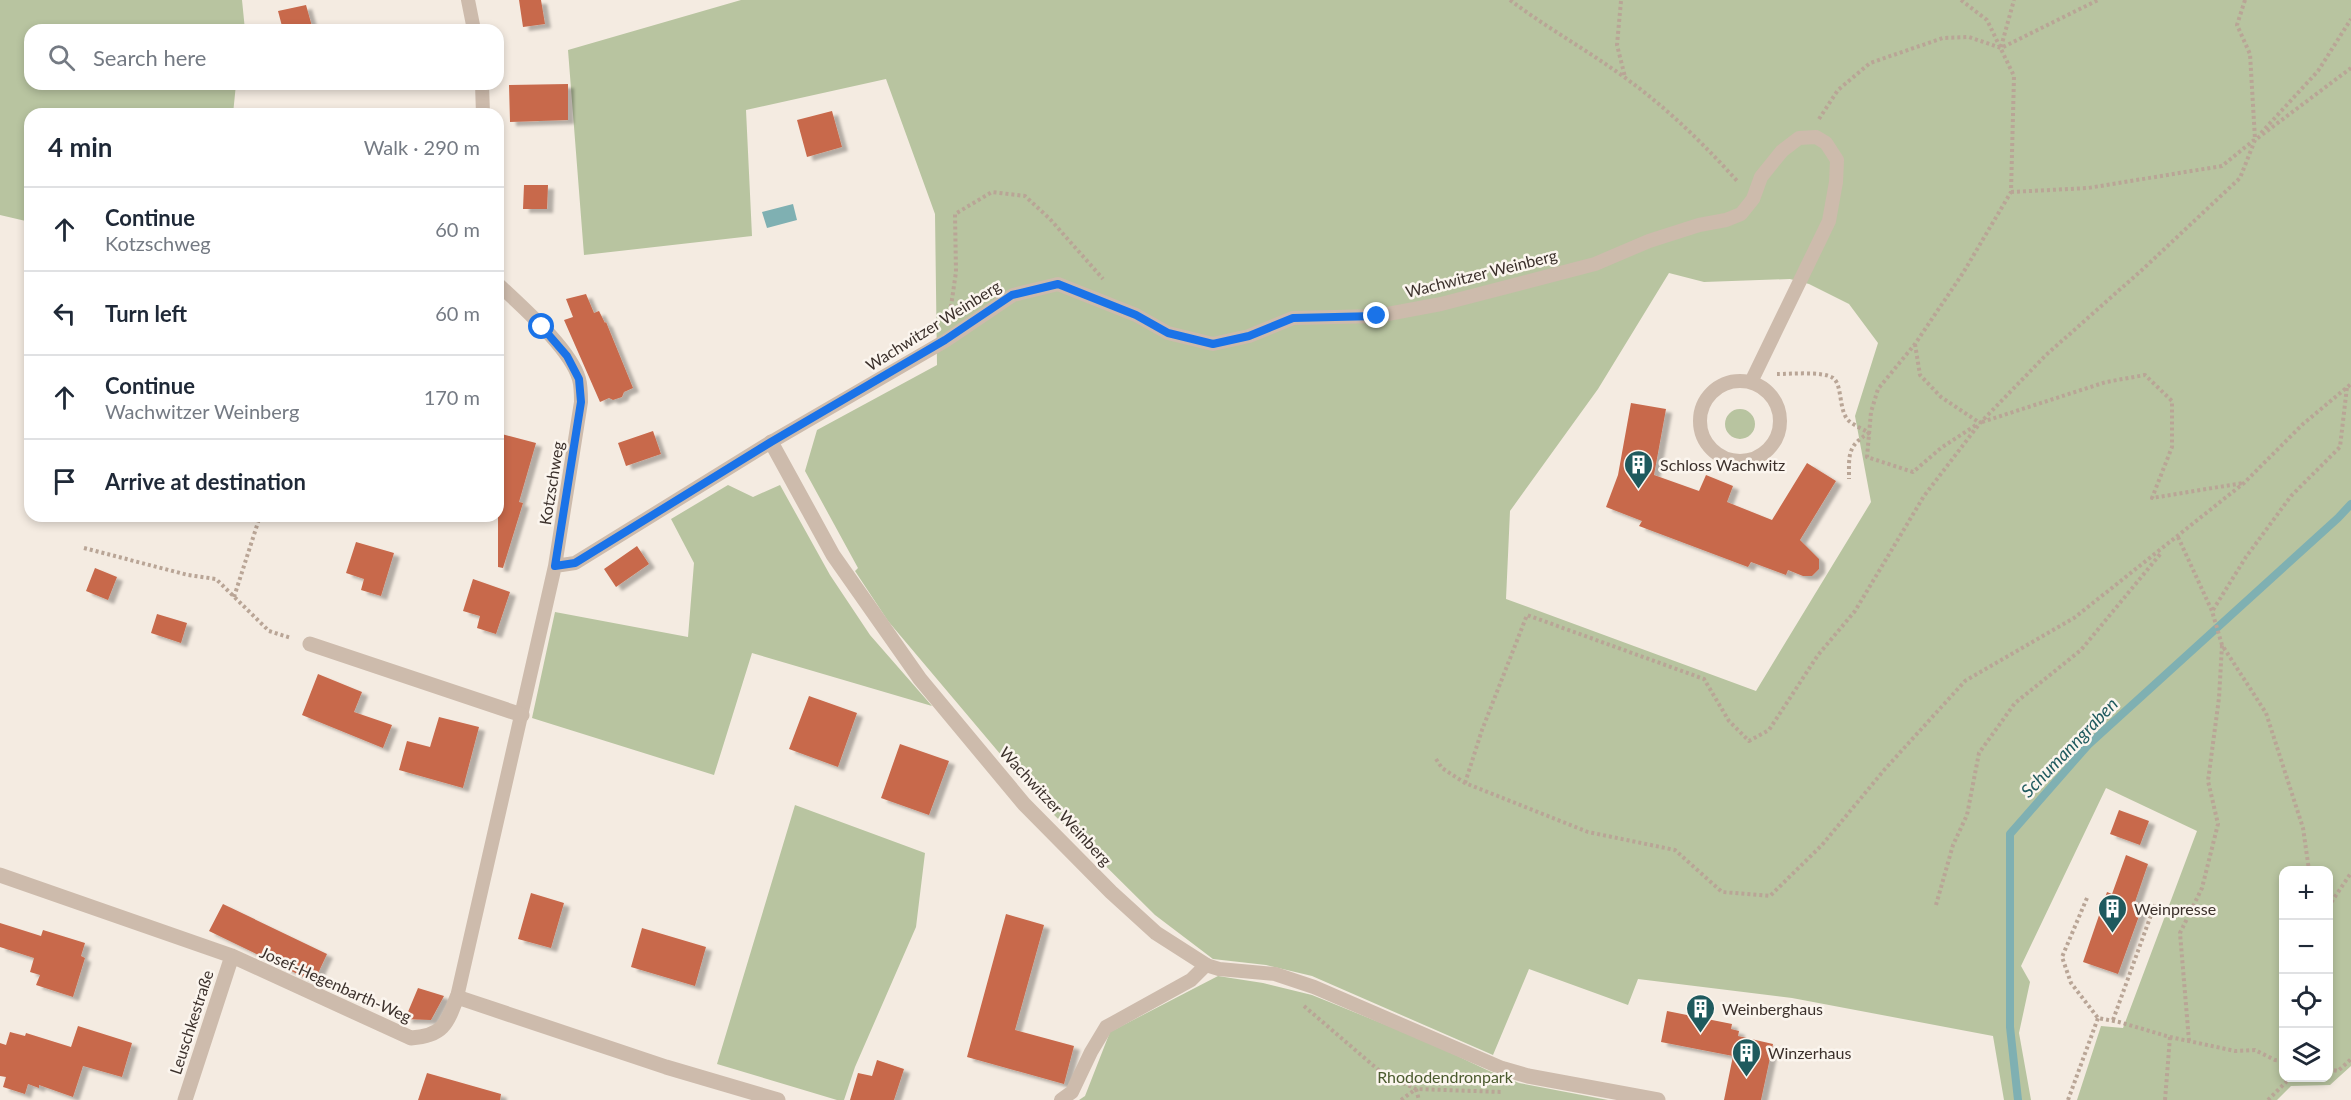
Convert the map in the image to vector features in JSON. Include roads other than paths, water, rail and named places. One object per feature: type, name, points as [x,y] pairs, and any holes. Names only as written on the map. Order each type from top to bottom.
[{"type":"street","name":"Wachwitzer Weinberg","points":[[771,442],[833,555],[882,628],[928,688],[1024,804],[1111,892],[1156,933],[1206,965]]},
{"type":"street","points":[[310,644],[522,715]]},
{"type":"street","name":"Josef-Hegenbarth-Weg","points":[[0,875],[232,956],[411,1038],[425,1037],[440,1030],[448,1022],[457,997]]},
{"type":"street","name":"Leuschkestraße","points":[[185,1100],[232,956]]},
{"type":"street","points":[[457,997],[666,1067],[778,1100]]},
{"type":"street","name":"Wachwitzer Weinberg","points":[[1504,1069],[1528,1076],[1658,1100]]},
{"type":"lane","points":[[468,0],[473,24]]},
{"type":"lane","points":[[482,90],[483,108]]},
{"type":"lane","name":"Wachwitzer Weinberg","points":[[771,442],[945,340],[1012,295],[1058,284],[1136,315],[1168,333],[1213,344],[1249,336],[1293,318],[1377,316],[1442,304],[1595,264],[1649,241],[1741,214],[1753,199],[1761,177],[1782,151],[1799,138],[1815,137],[1826,143],[1837,160],[1836,183],[1829,220],[1753,378]]},
{"type":"lane","name":"Kotzschweg","points":[[457,997],[555,566],[581,402],[579,379],[561,349],[504,290]]},
{"type":"lane","points":[[1753,378],[1777,404],[1780,418],[1779,432],[1773,444],[1758,457],[1738,461],[1724,458],[1707,443],[1701,430],[1701,416],[1705,403],[1712,393],[1724,385],[1753,378]]},
{"type":"lane","points":[[555,566],[575,563],[771,442]]},
{"type":"lane","points":[[1060,1100],[1072,1092],[1106,1027],[1191,980],[1206,965]]},
{"type":"lane","name":"Wachwitzer Weinberg","points":[[1206,965],[1219,969],[1275,974],[1314,987],[1504,1069]]},
{"type":"water","points":[[793,204],[797,220],[767,228],[762,212]]},
{"type":"waterway","name":"Schumanngraben","points":[[2018,1100],[2010,1027],[2010,834],[2088,745],[2351,504]]},
{"type":"place","name":"Schloss Wachwitz","points":[[1639,490]]},
{"type":"place","name":"Weinpresse","points":[[2113,934]]},
{"type":"place","name":"Weinberghaus","points":[[1701,1034]]},
{"type":"place","name":"Winzerhaus","points":[[1747,1078]]},
{"type":"park label","name":"Rhododendronpark","points":[[1445,1076]]}]
